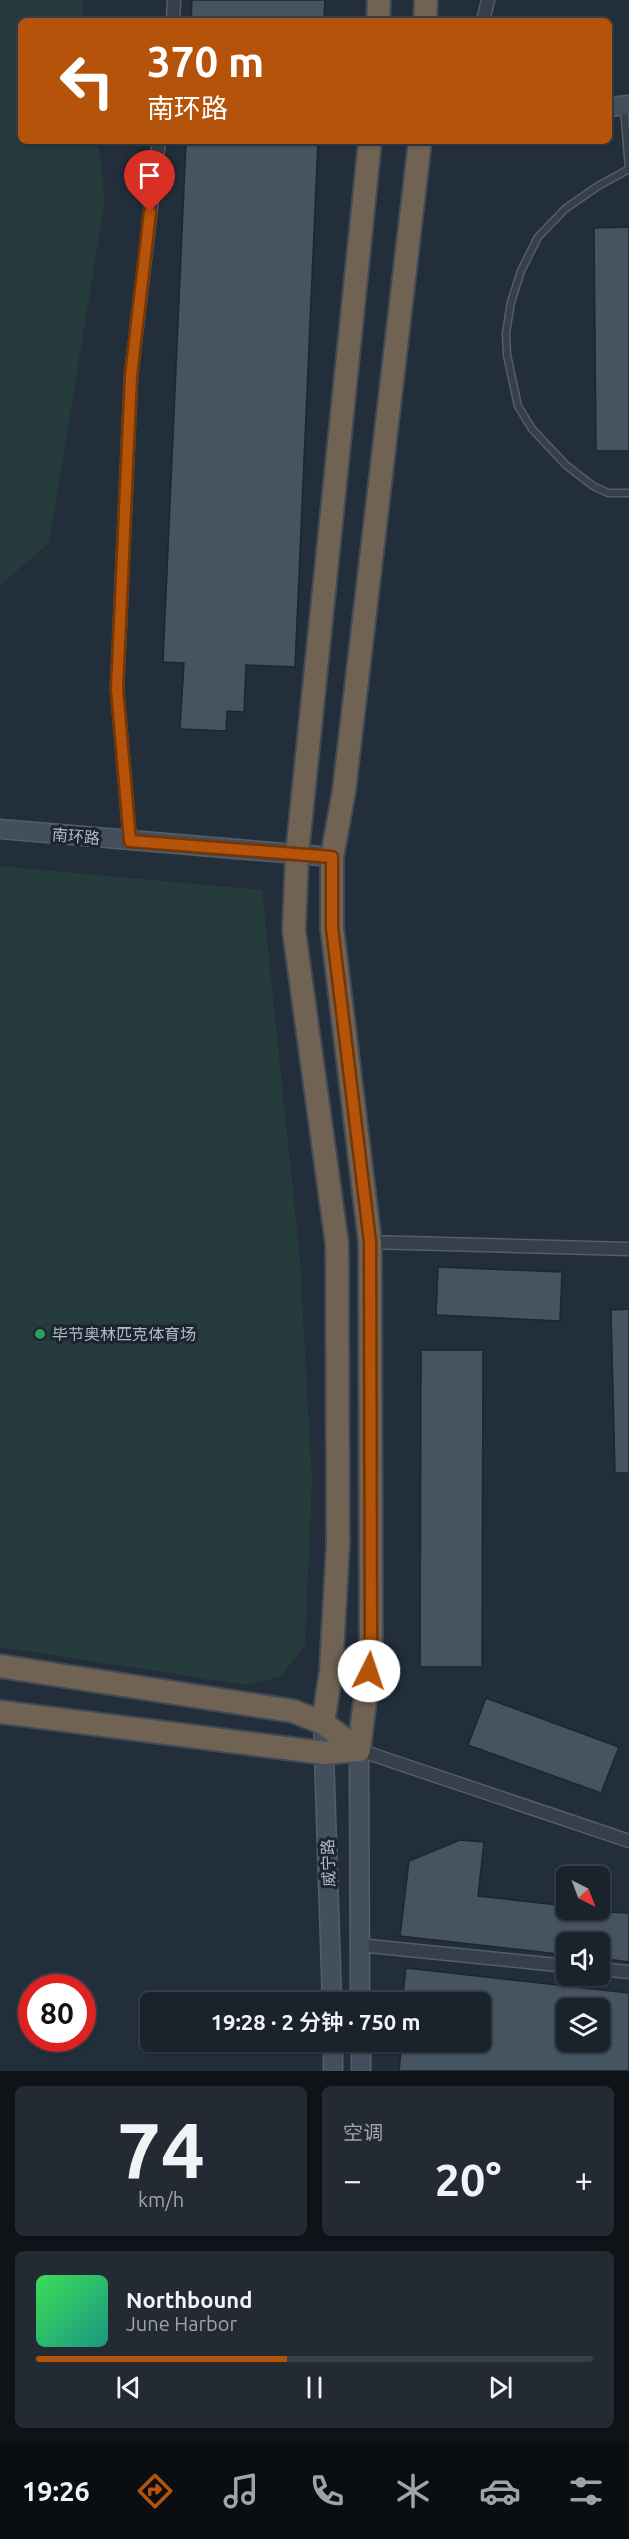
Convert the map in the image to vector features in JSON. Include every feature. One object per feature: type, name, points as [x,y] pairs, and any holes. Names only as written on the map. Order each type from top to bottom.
[{"type":"highway","points":[[378,18],[379,0]]},
{"type":"highway","points":[[425,18],[426,0]]},
{"type":"highway","points":[[323,1723],[331,1671],[338,1543],[338,1244],[294,931],[297,855],[370,144]]},
{"type":"highway","points":[[359,1750],[371,1651],[370,1242],[332,928],[332,857],[344,791],[420,144]]},
{"type":"highway","points":[[0,1666],[293,1711],[323,1723],[359,1750]]},
{"type":"highway","points":[[0,1712],[325,1753],[359,1750]]},
{"type":"main road","name":"南环路","points":[[0,829],[332,857]]},
{"type":"main road","name":"威宁路","points":[[323,1723],[332,1992]]},
{"type":"main road","name":"威宁路","points":[[359,1750],[360,1992]]},
{"type":"main road","points":[[333,2052],[333,2071]]},
{"type":"main road","points":[[361,2052],[361,2071]]},
{"type":"street","points":[[173,18],[174,0]]},
{"type":"street","points":[[484,18],[488,0]]},
{"type":"street","points":[[130,841],[117,689],[131,376],[159,144]]},
{"type":"street","points":[[370,1242],[629,1249]]},
{"type":"street","points":[[359,1750],[629,1841]]},
{"type":"street","points":[[359,1945],[556,1965]]},
{"type":"street","points":[[610,1971],[629,1972]]},
{"type":"lane","points":[[620,106],[629,169],[597,186],[573,204],[538,237],[521,271],[511,302],[506,333],[507,355],[518,406],[532,429],[566,465],[593,486],[608,493],[629,493]]},
{"type":"green space","points":[[0,0],[82,0],[84,18],[18,18],[18,144],[98,144],[105,201],[49,543],[0,585]]},
{"type":"green space","points":[[0,866],[262,890],[300,1259],[312,1482],[305,1644],[282,1676],[247,1685],[0,1647]]},
{"type":"building","points":[[192,0],[325,0],[324,18],[191,18]]},
{"type":"building","points":[[186,144],[318,144],[295,667],[246,665],[244,712],[227,711],[226,731],[180,729],[184,663],[163,662]]},
{"type":"building","points":[[629,227],[629,451],[596,451],[594,228]]},
{"type":"building","points":[[438,1267],[562,1272],[560,1321],[436,1315]]},
{"type":"building","points":[[629,1309],[629,1473],[615,1473],[611,1310]]},
{"type":"building","points":[[421,1350],[483,1350],[482,1667],[420,1667]]},
{"type":"building","points":[[486,1698],[619,1747],[601,1793],[468,1745]]},
{"type":"building","points":[[460,1840],[484,1842],[478,1896],[556,1905],[556,1920],[610,1920],[610,1912],[629,1913],[629,1962],[610,1959],[610,1932],[556,1932],[556,1954],[400,1936],[409,1861]]},
{"type":"building","points":[[406,1968],[629,1993],[629,2071],[399,2071],[401,2052],[491,2052],[491,1992],[403,1992]]},
{"type":"place","name":"毕节奥林匹克体育场","points":[[40,1334]]},
{"type":"route","points":[[150,212],[131,376],[117,689],[130,841],[332,857],[332,928],[365,1220],[370,1242],[371,1651],[369,1671]]}]
